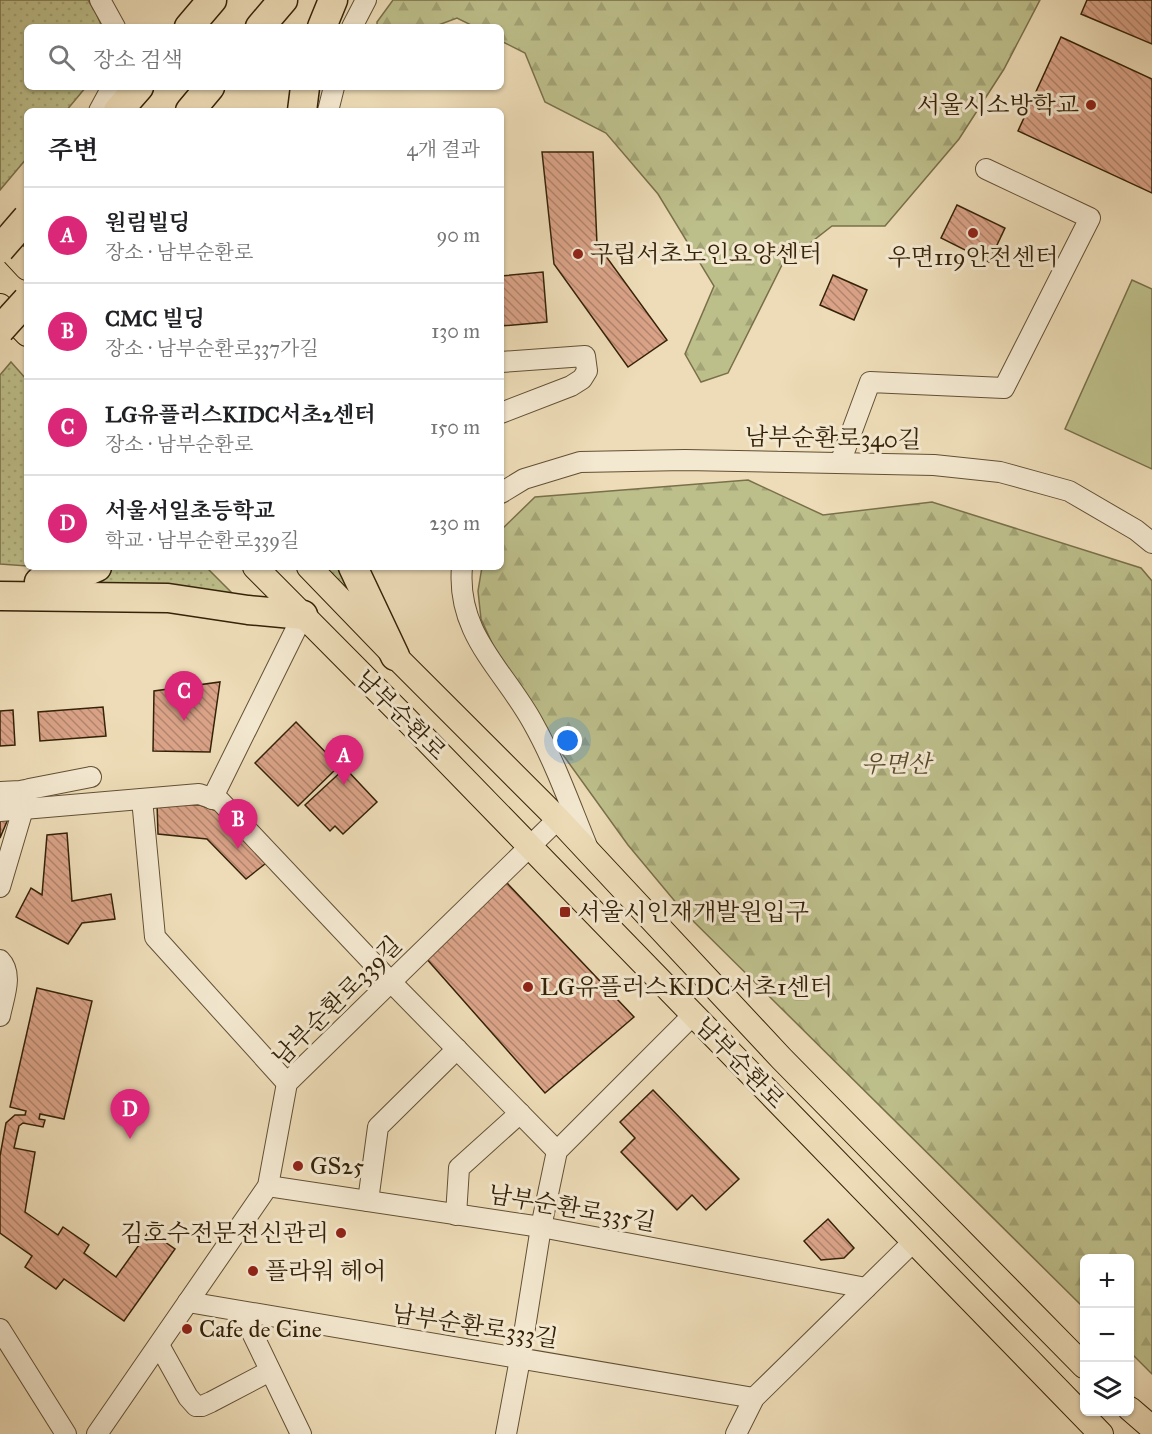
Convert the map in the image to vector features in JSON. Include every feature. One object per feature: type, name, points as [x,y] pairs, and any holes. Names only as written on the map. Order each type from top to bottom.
[{"type":"highway","points":[[192,24],[212,0]]},
{"type":"highway","points":[[263,24],[283,0]]},
{"type":"highway","points":[[323,24],[333,0]]},
{"type":"highway","points":[[120,108],[136,90]]},
{"type":"highway","points":[[192,108],[208,90]]},
{"type":"highway","points":[[302,108],[305,90]]},
{"type":"highway","points":[[0,249],[24,221]]},
{"type":"highway","points":[[0,330],[24,303]]},
{"type":"highway","points":[[0,579],[59,582],[91,570]]},
{"type":"highway","points":[[354,570],[395,656]]},
{"type":"highway","points":[[0,596],[168,598],[248,610],[303,615]]},
{"type":"main road","points":[[0,239],[24,265]]},
{"type":"main road","points":[[0,306],[24,331]]},
{"type":"main road","name":"남부순환로","points":[[258,570],[529,845],[1101,1434]]},
{"type":"main road","name":"남부순환로","points":[[312,570],[558,819],[781,1058],[1080,1362]]},
{"type":"main road","points":[[1134,1412],[1152,1428]]},
{"type":"street","points":[[100,0],[113,24]]},
{"type":"street","points":[[354,24],[366,0]]},
{"type":"street","points":[[101,108],[110,90]]},
{"type":"street","points":[[329,108],[333,90]]},
{"type":"street","points":[[840,463],[870,382],[1004,387],[1090,218],[986,169]]},
{"type":"street","points":[[504,362],[585,356],[587,371],[582,379],[571,386],[504,412]]},
{"type":"street","name":"남부순환로340길","points":[[504,491],[524,479],[580,462],[686,460],[934,465],[1000,472],[1069,491],[1137,530],[1152,543]]},
{"type":"street","points":[[462,570],[461,586],[472,630],[532,722],[560,780],[591,854]]},
{"type":"street","points":[[212,799],[303,615]]},
{"type":"street","points":[[0,792],[20,791],[91,777],[29,789],[24,809],[0,887]]},
{"type":"street","points":[[0,811],[199,794],[220,801],[391,982],[557,1152]]},
{"type":"street","points":[[142,799],[156,937],[287,1083]]},
{"type":"street","name":"남부순환로339길","points":[[97,1434],[268,1186],[287,1083],[558,819]]},
{"type":"street","points":[[0,960],[8,976],[0,1016]]},
{"type":"street","points":[[506,1434],[541,1227],[557,1152],[693,1015]]},
{"type":"street","points":[[368,1201],[378,1127],[457,1049]]},
{"type":"street","points":[[456,1215],[459,1168],[520,1113]]},
{"type":"street","name":"남부순환로335길","points":[[268,1186],[541,1227],[866,1288]]},
{"type":"street","points":[[736,1434],[754,1398],[914,1241]]},
{"type":"street","name":"남부순환로333길","points":[[188,1302],[754,1398]]},
{"type":"street","points":[[242,1312],[301,1434]]},
{"type":"street","points":[[0,1329],[66,1434]]},
{"type":"street","points":[[159,1345],[188,1397],[196,1406],[211,1401],[270,1371]]},
{"type":"green space","points":[[0,0],[88,0],[101,24],[24,24],[24,90],[84,90],[68,108],[24,108],[24,162],[0,190]]},
{"type":"green space","points":[[393,0],[1040,0],[1004,69],[959,139],[885,226],[832,226],[782,265],[728,373],[701,382],[685,354],[714,286],[658,194],[606,133],[545,102],[525,53],[504,42],[504,24],[469,24],[457,18],[441,24],[377,24]]},
{"type":"green space","points":[[1132,280],[1152,289],[1152,469],[1065,429]]},
{"type":"green space","points":[[11,362],[24,377],[24,566],[0,564],[0,375]]},
{"type":"green space","name":"우면산","points":[[748,480],[823,515],[932,502],[1141,568],[1152,581],[1152,1374],[1134,1356],[1134,1254],[1080,1254],[1080,1304],[683,911],[628,845],[509,680],[481,619],[478,591],[482,570],[504,570],[504,527],[535,497]]},
{"type":"green space","points":[[110,570],[209,570],[243,604],[89,583]]},
{"type":"green space","points":[[328,570],[340,570],[354,597]]},
{"type":"building","points":[[1087,0],[1152,0],[1152,44],[1081,14]]},
{"type":"building","name":"서울시소방학교","points":[[1061,37],[1152,79],[1152,193],[1018,131]]},
{"type":"building","name":"구립서초노인요양센터","points":[[542,152],[593,152],[597,244],[667,340],[628,367],[554,264]]},
{"type":"building","name":"우면119안전센터","points":[[957,205],[1005,228],[989,262],[941,238]]},
{"type":"building","points":[[543,272],[547,322],[504,326],[504,276]]},
{"type":"building","points":[[833,275],[867,290],[854,320],[820,305]]},
{"type":"building","points":[[220,682],[210,752],[153,751],[154,691]]},
{"type":"building","points":[[103,707],[106,736],[40,741],[38,712]]},
{"type":"building","points":[[13,710],[15,745],[0,746],[0,711]]},
{"type":"building","points":[[296,722],[339,766],[298,806],[255,763]]},
{"type":"building","points":[[345,768],[377,802],[343,834],[335,826],[330,831],[305,805]]},
{"type":"building","points":[[157,803],[200,805],[223,813],[270,860],[246,879],[207,839],[158,834]]},
{"type":"building","points":[[8,819],[0,838],[0,821]]},
{"type":"building","points":[[67,833],[72,901],[111,894],[115,919],[82,923],[68,944],[16,917],[31,888],[42,895],[47,835]]},
{"type":"building","name":"LG유플러스KIDC서초1센터","points":[[507,883],[634,1017],[545,1093],[425,957]]},
{"type":"building","points":[[37,988],[92,1001],[64,1119],[40,1114],[39,1119],[45,1120],[43,1127],[23,1123],[19,1126],[14,1148],[35,1152],[25,1212],[58,1235],[63,1227],[89,1245],[84,1253],[116,1277],[149,1231],[175,1249],[124,1321],[64,1279],[56,1289],[25,1267],[32,1256],[0,1233],[0,1156],[6,1123],[15,1115],[25,1115],[26,1111],[10,1107]]},
{"type":"building","points":[[653,1090],[739,1179],[706,1210],[692,1195],[677,1210],[621,1152],[635,1138],[620,1122]]},
{"type":"building","points":[[828,1219],[854,1248],[844,1258],[821,1260],[804,1241]]},
{"type":"place","name":"서울시소방학교","points":[[1091,105]]},
{"type":"place","name":"우면119안전센터","points":[[973,233]]},
{"type":"place","name":"구립서초노인요양센터","points":[[578,254]]},
{"type":"place","name":"LG유플러스KIDC서초2센터","points":[[184,721]]},
{"type":"place","name":"원림빌딩","points":[[344,785]]},
{"type":"place","name":"CMC 빌딩","points":[[238,849]]},
{"type":"place","name":"서울시인재개발원입구","points":[[565,912]]},
{"type":"place","name":"LG유플러스KIDC서초1센터","points":[[528,987]]},
{"type":"place","name":"서울서일초등학교","points":[[130,1139]]},
{"type":"place","name":"GS25","points":[[298,1166]]},
{"type":"place","name":"김호수전문전신관리","points":[[341,1233]]},
{"type":"place","name":"플라워 헤어","points":[[253,1271]]},
{"type":"place","name":"Cafe de Cine","points":[[187,1329]]}]
